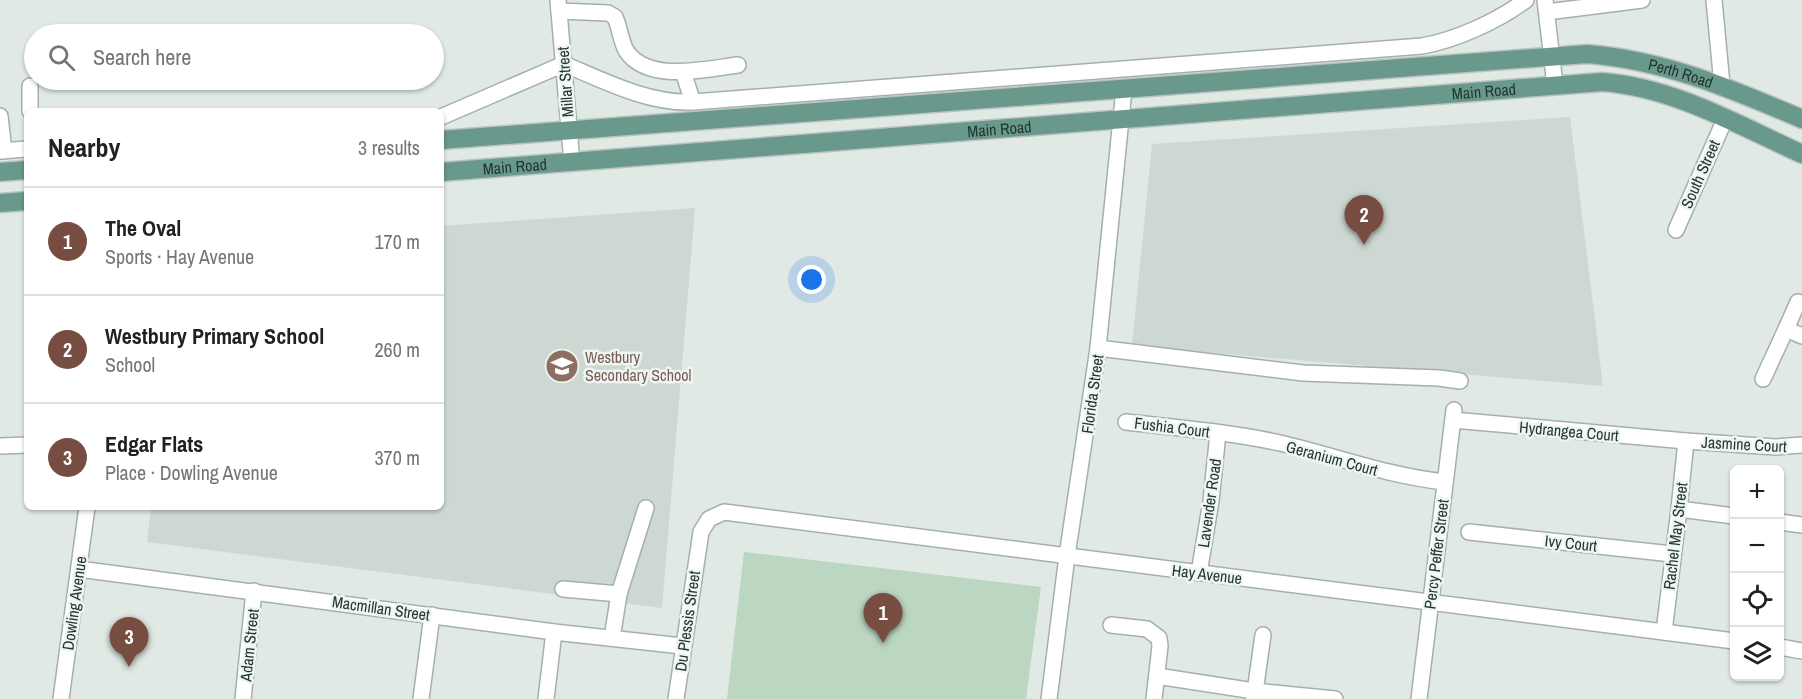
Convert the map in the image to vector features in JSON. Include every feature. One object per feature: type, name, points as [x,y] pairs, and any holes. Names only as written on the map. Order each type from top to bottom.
[{"type":"main road","name":"Perth Road","points":[[1552,56],[1587,54],[1636,60],[1673,69],[1722,85],[1802,119]]},
{"type":"main road","name":"Main Road","points":[[444,140],[1552,56]]},
{"type":"main road","name":"Perth Road","points":[[1555,85],[1602,82],[1656,90],[1802,154]]},
{"type":"main road","name":"Main Road","points":[[444,172],[1555,85]]},
{"type":"main road","points":[[0,172],[24,170]]},
{"type":"main road","points":[[0,203],[24,201]]},
{"type":"street","points":[[444,116],[564,64],[650,97],[676,103],[693,102],[1422,46],[1457,37],[1526,0]]},
{"type":"street","points":[[1555,85],[1546,6],[1642,0]]},
{"type":"street","points":[[1714,0],[1722,85]]},
{"type":"street","points":[[558,6],[608,13],[615,17],[626,51],[636,62],[654,70],[683,72],[738,65]]},
{"type":"street","name":"Millar Street","points":[[558,6],[572,163]]},
{"type":"street","points":[[683,72],[693,102]]},
{"type":"street","name":"Florida Street","points":[[1049,699],[1067,556],[1098,348],[1124,89]]},
{"type":"street","points":[[30,90],[30,108]]},
{"type":"street","points":[[0,116],[2,151],[24,149]]},
{"type":"street","name":"South Street","points":[[1676,230],[1725,119]]},
{"type":"street","points":[[1763,379],[1798,302]]},
{"type":"street","points":[[1786,329],[1802,336]]},
{"type":"street","points":[[1098,348],[1303,373],[1439,378],[1460,381]]},
{"type":"street","name":"Hydrangea Court","points":[[1453,415],[1686,441]]},
{"type":"street","name":"Percy Peffer Street","points":[[1419,699],[1453,415]]},
{"type":"street","name":"Fushia Court","points":[[1126,422],[1218,432]]},
{"type":"street","name":"Geranium Court","points":[[1218,432],[1284,444],[1411,478],[1445,482]]},
{"type":"street","name":"Lavender Road","points":[[1199,573],[1211,501],[1218,432]]},
{"type":"street","name":"Jasmine Court","points":[[1686,441],[1776,447],[1802,445]]},
{"type":"street","name":"Rachel May Street","points":[[1664,632],[1686,441]]},
{"type":"street","points":[[0,446],[24,445]]},
{"type":"street","points":[[612,638],[619,594],[646,508]]},
{"type":"street","points":[[1679,509],[1730,515]]},
{"type":"street","name":"Dowling Avenue","points":[[61,699],[87,510]]},
{"type":"street","name":"Hay Avenue","points":[[698,544],[704,525],[709,519],[724,512],[1730,640]]},
{"type":"street","points":[[1784,523],[1802,525]]},
{"type":"street","name":"Ivy Court","points":[[1469,532],[1672,554]]},
{"type":"street","name":"Du Plessis Street","points":[[676,699],[698,544]]},
{"type":"street","name":"Macmillan Street","points":[[79,569],[554,632],[682,645]]},
{"type":"street","points":[[563,589],[619,594]]},
{"type":"street","name":"Adam Street","points":[[243,699],[254,591]]},
{"type":"street","points":[[421,699],[432,615]]},
{"type":"street","points":[[1111,625],[1147,629],[1159,638],[1154,699]]},
{"type":"street","points":[[546,699],[554,632]]},
{"type":"street","points":[[1254,695],[1263,635]]},
{"type":"street","points":[[1784,649],[1802,651]]},
{"type":"street","points":[[1157,676],[1254,695],[1335,699]]},
{"type":"shaded area","points":[[1570,117],[1603,386],[1132,346],[1152,144]]},
{"type":"shaded area","name":"Westbury Secondary School","points":[[695,208],[662,608],[147,542],[151,510],[444,510],[444,226]]},
{"type":"green space","points":[[744,552],[1041,587],[1026,699],[727,699]]},
{"type":"place","name":"Westbury Primary School","points":[[1364,245]]},
{"type":"place","name":"Westbury Secondary School","points":[[562,366]]},
{"type":"place","name":"The Oval","points":[[883,643]]},
{"type":"place","name":"Edgar Flats","points":[[129,667]]}]
